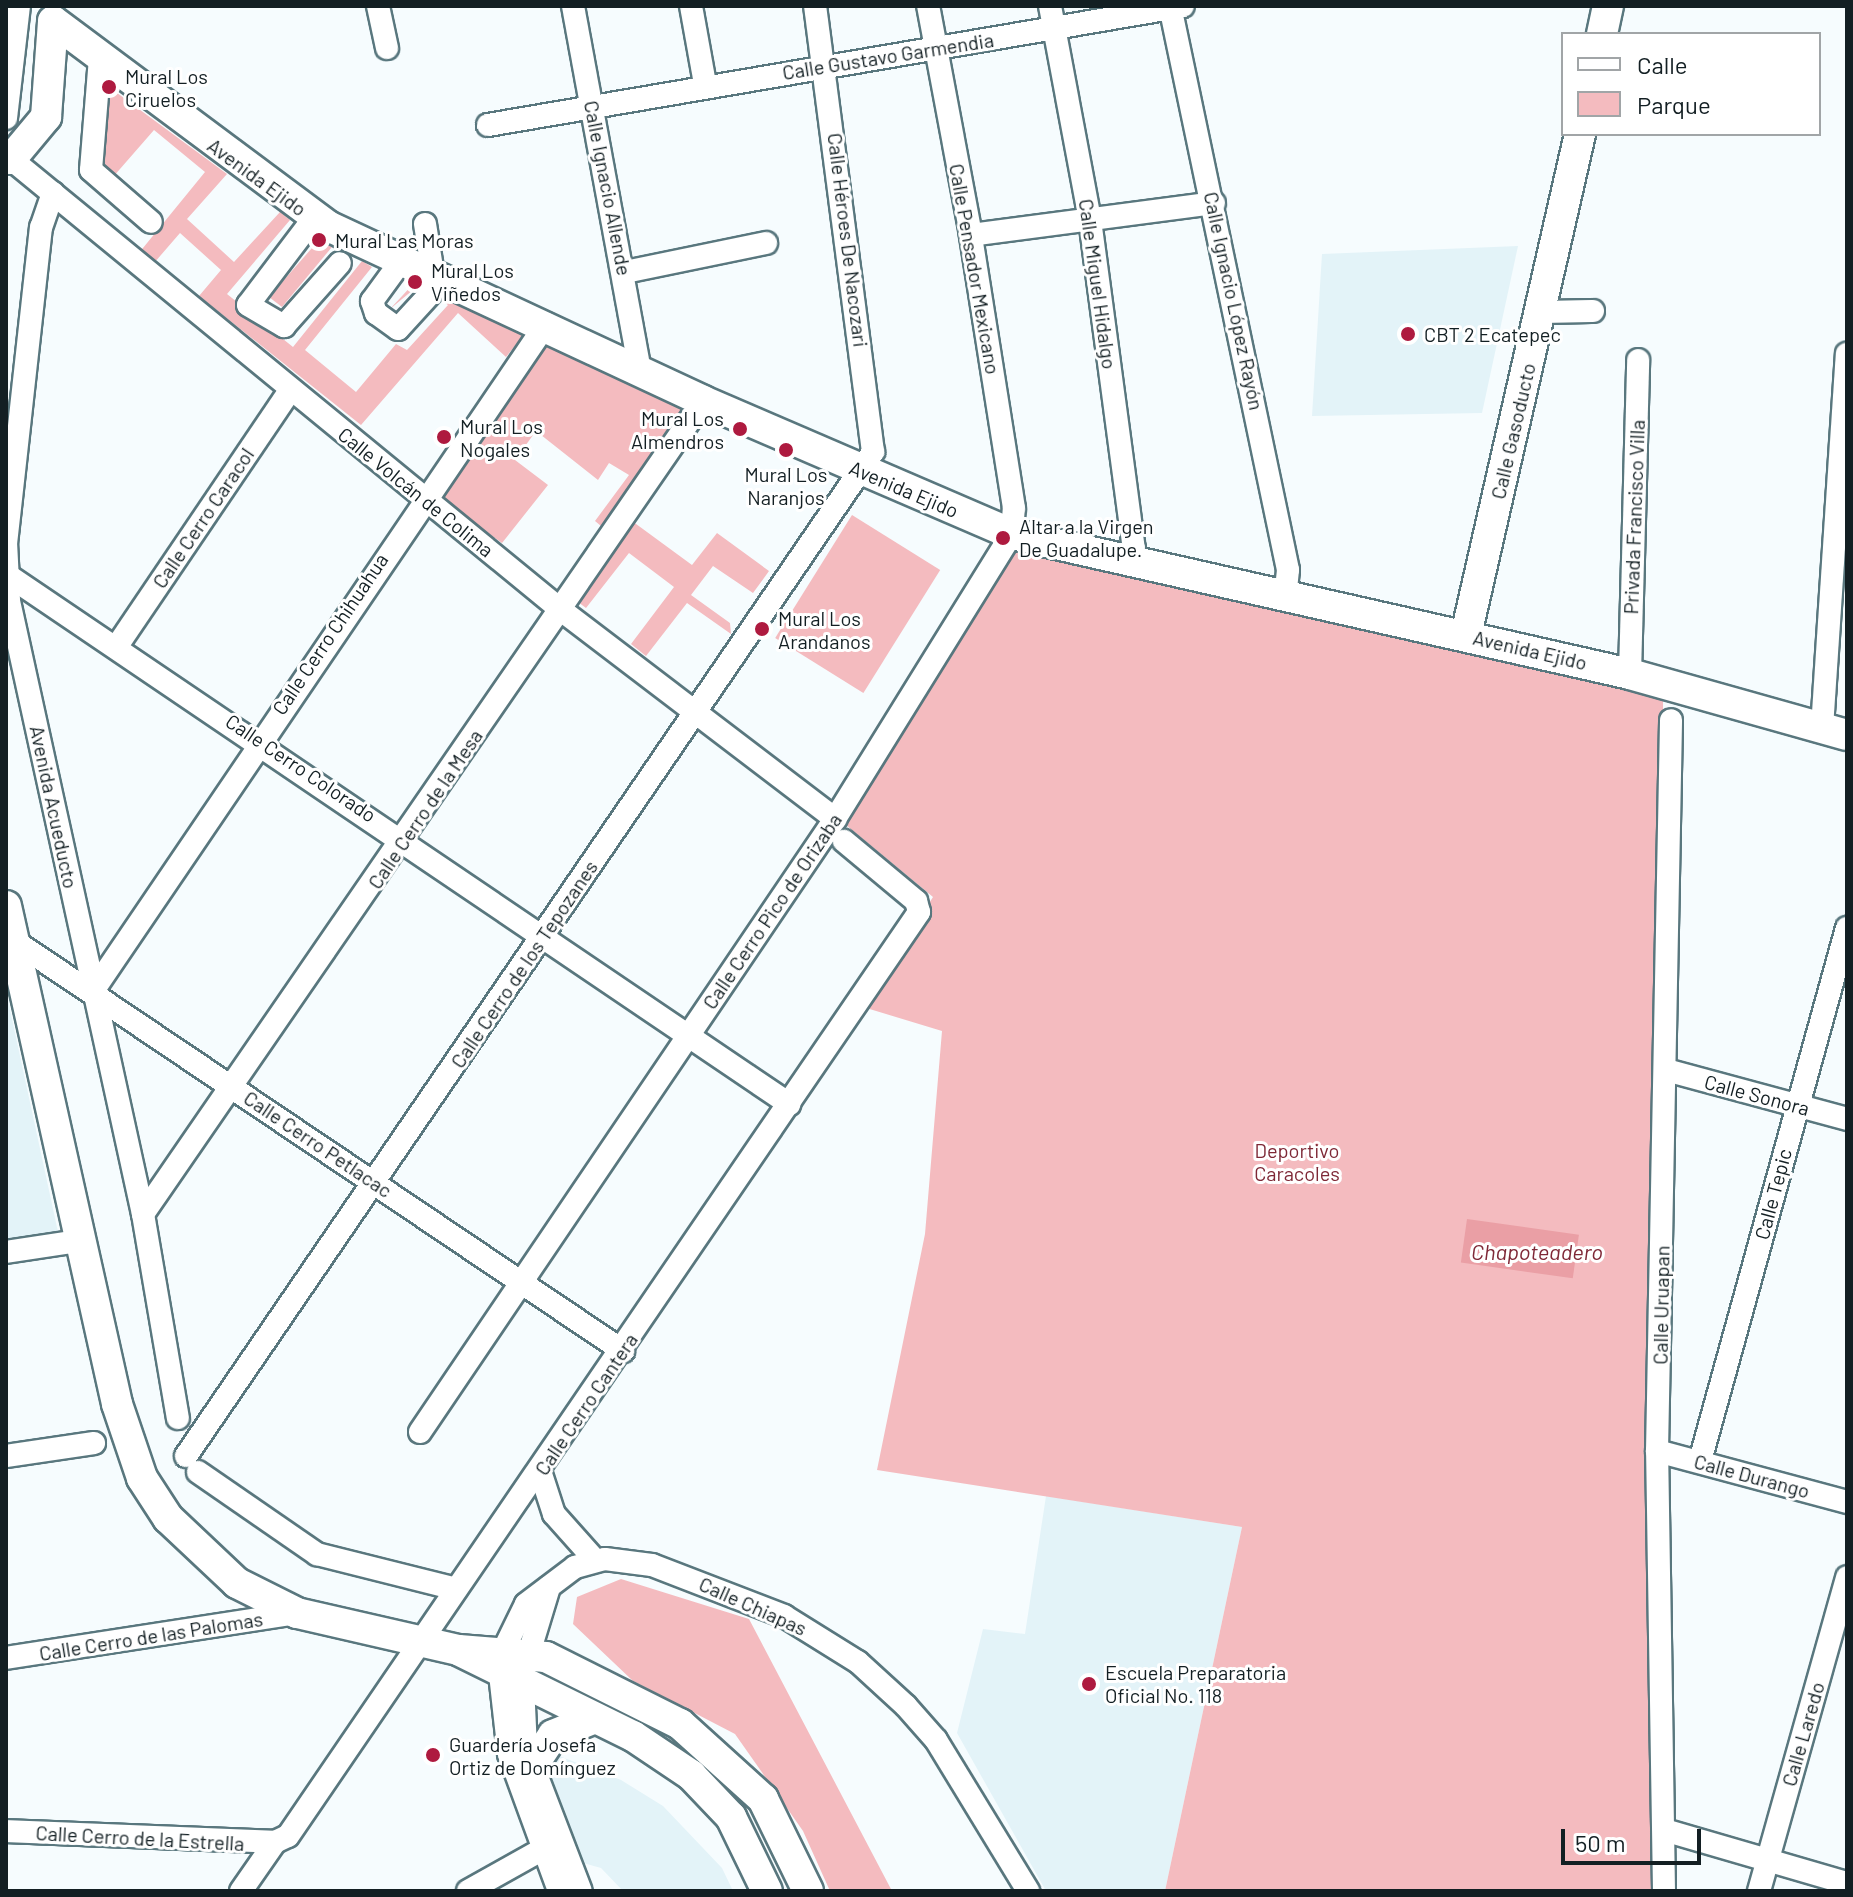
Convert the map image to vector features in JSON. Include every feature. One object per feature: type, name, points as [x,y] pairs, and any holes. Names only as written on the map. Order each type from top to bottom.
[{"type":"main road","points":[[1602,32],[1608,6]]},
{"type":"main road","name":"Avenida Ejido","points":[[9,157],[46,117],[53,21],[314,218],[402,260],[432,284],[546,324],[703,401],[861,472],[1012,534],[1130,564],[1466,635],[1630,674],[1834,731]]},
{"type":"main road","name":"Calle Gasoducto","points":[[1466,635],[1580,136]]},
{"type":"main road","points":[[6,906],[9,937],[117,1404],[148,1488],[207,1559],[297,1613],[610,1686],[711,1746],[773,1813],[808,1891]]},
{"type":"main road","points":[[514,1666],[595,1718],[667,1757],[713,1794],[746,1840],[767,1891]]},
{"type":"main road","points":[[533,1765],[553,1735],[595,1718]]},
{"type":"street","points":[[6,118],[19,6]]},
{"type":"street","points":[[378,6],[387,48]]},
{"type":"street","name":"Calle Ignacio Allende","points":[[573,6],[625,272],[640,370]]},
{"type":"street","points":[[691,6],[705,84]]},
{"type":"street","name":"Calle Héroes De Nacozari","points":[[815,6],[826,68],[873,435],[861,472]]},
{"type":"street","name":"Calle Pensador Mexicano","points":[[928,6],[971,235],[1014,508],[1012,534]]},
{"type":"street","name":"Calle Gustavo Garmendia","points":[[488,125],[705,84],[935,49],[1051,16],[1175,7]]},
{"type":"street","name":"Calle Ignacio López Rayón","points":[[1175,7],[1288,570],[1285,598]]},
{"type":"street","name":"Calle Miguel Hidalgo","points":[[1051,16],[1090,220],[1134,548],[1130,564]]},
{"type":"street","points":[[100,58],[91,170],[151,222]]},
{"type":"street","name":"Calle Volcán de Colima","points":[[9,157],[290,390],[692,715],[835,819]]},
{"type":"street","name":"Avenida Acueducto","points":[[53,193],[41,227],[6,574],[143,1214],[178,1418]]},
{"type":"street","points":[[971,235],[1214,203]]},
{"type":"street","points":[[314,218],[248,305],[284,326],[340,263]]},
{"type":"street","points":[[402,260],[374,297],[376,313],[398,329],[432,284],[425,224]]},
{"type":"street","points":[[625,272],[766,243]]},
{"type":"street","points":[[1541,312],[1593,311]]},
{"type":"street","name":"Calle Cerro Chihuahua","points":[[95,988],[258,739],[546,324]]},
{"type":"street","points":[[1834,731],[1847,354]]},
{"type":"street","name":"Privada Francisco Villa","points":[[1630,674],[1638,360]]},
{"type":"street","name":"Calle Cerro Caracol","points":[[117,646],[290,390]]},
{"type":"street","name":"Calle Cerro de la Mesa","points":[[143,1214],[235,1089],[703,401]]},
{"type":"street","name":"Calle Cerro de los Tepozanes","points":[[456,1589],[317,1554],[192,1464],[542,935],[861,472]]},
{"type":"street","name":"Calle Cerro Pico de Orizaba","points":[[420,1432],[835,819],[1012,534]]},
{"type":"street","name":"Calle Cerro Colorado","points":[[6,574],[405,838],[789,1104]]},
{"type":"street","name":"Calle Uruapan","points":[[1664,1891],[1657,1451],[1671,720]]},
{"type":"street","name":"Calle Cerro Cantera","points":[[241,1891],[275,1842],[288,1836],[418,1640],[623,1351],[920,908],[844,841]]},
{"type":"street","name":"Calle Tepic","points":[[1700,1461],[1847,928]]},
{"type":"street","name":"Calle Cerro Petlacac","points":[[9,937],[95,988],[235,1089],[623,1351]]},
{"type":"street","name":"Calle Sonora","points":[[1666,1070],[1847,1119]]},
{"type":"street","points":[[6,1252],[78,1241]]},
{"type":"street","points":[[6,1456],[94,1443]]},
{"type":"street","name":"Calle Durango","points":[[1657,1451],[1847,1502]]},
{"type":"street","points":[[540,1471],[554,1514],[595,1560],[551,1583],[514,1666],[504,1736],[559,1891]]},
{"type":"street","name":"Calle Chiapas","points":[[595,1560],[652,1565],[724,1590],[784,1616],[858,1662],[936,1740],[1028,1891]]},
{"type":"street","name":"Calle Laredo","points":[[1759,1891],[1847,1577]]},
{"type":"street","name":"Calle Cerro de las Palomas","points":[[6,1658],[297,1613]]},
{"type":"street","points":[[514,1666],[521,1728],[581,1891]]},
{"type":"street","points":[[1664,1830],[1847,1883]]},
{"type":"street","name":"Calle Cerro de la Estrella","points":[[6,1831],[275,1842]]},
{"type":"street","points":[[468,1891],[543,1849]]},
{"type":"shaded area","name":"CBT 2 Ecatepec","points":[[1518,246],[1482,413],[1312,416],[1322,254]]},
{"type":"shaded area","points":[[6,991],[58,1232],[6,1241]]},
{"type":"shaded area","name":"Chapoteadero","points":[[1467,1219],[1579,1235],[1573,1278],[1461,1263]]},
{"type":"shaded area","name":"Escuela Preparatoria Oficial No. 118","points":[[1046,1496],[1242,1527],[1165,1891],[1046,1891],[957,1733],[983,1629],[1025,1634]]},
{"type":"shaded area","points":[[554,1754],[621,1780],[663,1806],[722,1868],[733,1891],[623,1891],[601,1868],[576,1861],[547,1786]]},
{"type":"green space","points":[[109,87],[227,174],[187,219],[234,262],[280,212],[290,220],[227,294],[293,347],[362,261],[372,267],[305,350],[356,392],[396,344],[407,350],[448,305],[419,285],[390,309],[415,282],[526,332],[506,357],[458,313],[361,425],[199,296],[221,270],[180,233],[148,270],[134,259],[205,172],[154,130],[113,177],[102,167]]},
{"type":"green space","points":[[319,240],[332,247],[282,307],[269,297]]},
{"type":"green space","points":[[551,340],[687,407],[601,526],[595,521],[629,475],[609,463],[598,480],[536,431],[515,460],[548,485],[502,543],[431,492]]},
{"type":"green space","points":[[852,515],[940,570],[863,693],[775,638]]},
{"type":"green space","points":[[632,521],[692,565],[717,533],[769,571],[753,593],[713,566],[691,595],[730,623],[731,634],[687,603],[646,656],[631,644],[674,587],[629,553],[586,608],[574,599]]},
{"type":"green space","name":"Deportivo Caracoles","points":[[1021,532],[1663,692],[1667,1891],[1165,1891],[1242,1527],[877,1470],[925,1234],[942,1031],[863,1007],[933,897],[840,820]]},
{"type":"green space","points":[[621,1579],[749,1619],[892,1891],[830,1891],[803,1831],[735,1734],[633,1681],[573,1624],[577,1597]]},
{"type":"place","name":"Mural Los Ciruelos","points":[[109,87]]},
{"type":"place","name":"Mural Las Moras","points":[[319,240]]},
{"type":"place","name":"Mural Los Viñedos","points":[[415,282]]},
{"type":"place","name":"CBT 2 Ecatepec","points":[[1408,334]]},
{"type":"place","name":"Mural Los Almendros","points":[[740,429]]},
{"type":"place","name":"Mural Los Nogales","points":[[444,437]]},
{"type":"place","name":"Mural Los Naranjos","points":[[786,450]]},
{"type":"place","name":"Altar a la Virgen De Guadalupe.","points":[[1003,538]]},
{"type":"place","name":"Mural Los Arandanos","points":[[762,629]]},
{"type":"place","name":"Escuela Preparatoria Oficial No. 118","points":[[1089,1684]]},
{"type":"place","name":"Guardería Josefa Ortiz de Domínguez","points":[[433,1755]]}]
